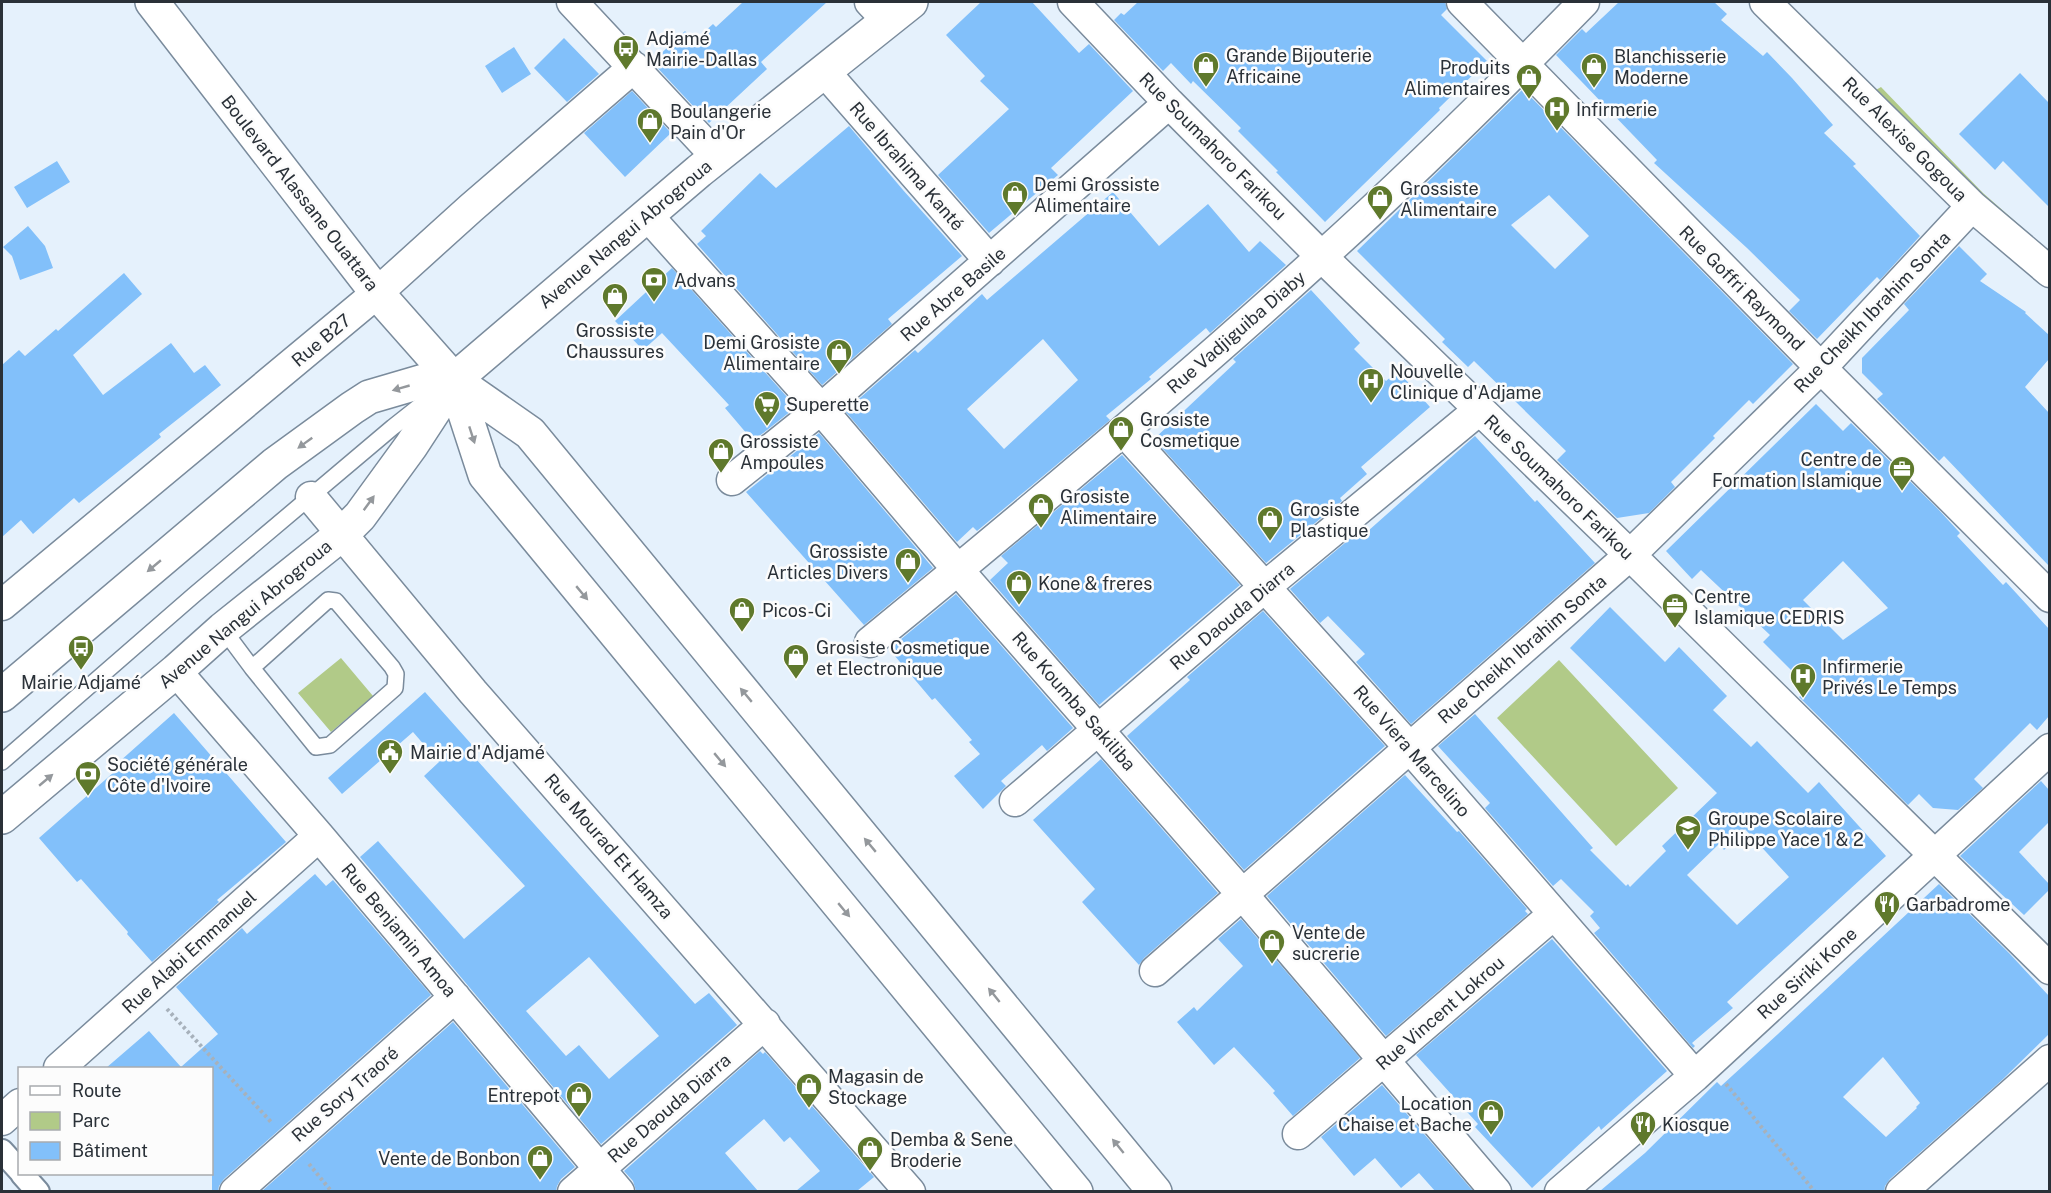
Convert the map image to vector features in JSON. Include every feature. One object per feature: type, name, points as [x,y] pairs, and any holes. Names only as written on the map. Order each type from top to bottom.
[{"type":"main road","name":"Boulevard Alassane Ouattara","points":[[152,2],[377,293],[454,380]]},
{"type":"main road","name":"Avenue Nangui Abrogroua","points":[[2,817],[223,629],[342,534],[360,516],[411,446],[454,380],[647,215],[824,71],[890,8]]},
{"type":"main road","points":[[2,695],[275,464],[352,408],[369,397],[428,380],[454,380],[530,433],[1155,1191]]},
{"type":"main road","points":[[454,380],[484,475],[1076,1191]]},
{"type":"street","points":[[572,2],[717,157]]},
{"type":"street","name":"Rue Soumahoro Farikou","points":[[1073,2],[1169,103],[1322,257],[1630,555],[2049,969]]},
{"type":"street","name":"Rue Goffri Raymond","points":[[1462,2],[2049,597]]},
{"type":"street","name":"Rue Vadjiguiba Diaby","points":[[870,642],[1124,431],[1322,257],[1522,65],[1584,2]]},
{"type":"street","name":"Rue Alexise Gogoua","points":[[1765,2],[1972,206],[2049,272]]},
{"type":"street","name":"Rue B27","points":[[2,606],[377,293],[634,67]]},
{"type":"street","name":"Rue Ibrahima Kanté","points":[[824,71],[990,261]]},
{"type":"street","name":"Rue Abre Basile","points":[[732,480],[821,409],[1169,103]]},
{"type":"street","name":"Rue Cheikh Ibrahim Sonta","points":[[1155,971],[1630,555],[1821,368],[1972,206]]},
{"type":"street","name":"Rue Koumba Sakiliba","points":[[647,215],[821,409],[958,570],[1243,895],[1383,1062],[1496,1191]]},
{"type":"street","name":"Rue Daouda Diarra","points":[[1015,801],[1266,586],[1479,410]]},
{"type":"street","name":"Rue Viera Marcelino","points":[[1124,431],[1266,586],[1554,914],[1702,1070]]},
{"type":"street","name":"Rue Mourad Et Hamza","points":[[311,497],[473,692],[765,1024],[905,1190]]},
{"type":"street","name":"Rue Benjamin Amoa","points":[[176,671],[319,836],[619,1191]]},
{"type":"street","name":"Rue Siriki Kone","points":[[1560,1191],[1702,1070],[2049,749]]},
{"type":"street","name":"Rue Alabi Emmanuel","points":[[60,1067],[319,836]]},
{"type":"street","name":"Rue Vincent Lokrou","points":[[1298,1134],[1554,914]]},
{"type":"street","name":"Rue Sory Traoré","points":[[235,1191],[455,997]]},
{"type":"street","name":"Rue Daouda Diarra","points":[[573,1191],[765,1024]]},
{"type":"street","points":[[1901,1191],[2049,1060]]},
{"type":"street","points":[[2,1120],[18,1106]]},
{"type":"street","points":[[2,1151],[18,1169]]},
{"type":"street","points":[[24,1175],[38,1191]]},
{"type":"lane","name":"Avenue Nangui Abrogroua","points":[[2,762],[393,427],[454,380]]},
{"type":"lane","points":[[223,629],[252,668],[316,747],[330,745],[395,688],[396,674],[392,667],[336,601],[328,600],[252,668]]},
{"type":"path","points":[[148,989],[332,1191]]},
{"type":"path","points":[[1702,1070],[1815,1191]]},
{"type":"green space","points":[[1881,87],[1983,193],[2049,251],[2049,273],[1864,97]]},
{"type":"green space","points":[[341,658],[373,696],[331,732],[298,693]]},
{"type":"green space","points":[[1559,660],[1678,788],[1616,846],[1497,718]]},
{"type":"building","points":[[743,2],[827,2],[761,62],[767,69],[709,123],[652,62],[685,31],[694,41],[713,24],[716,27]]},
{"type":"building","points":[[981,2],[1032,2],[1079,53],[1089,44],[1133,91],[1051,168],[1058,175],[989,233],[938,175],[1009,109],[980,81],[985,76],[946,35]]},
{"type":"building","points":[[1138,2],[1445,2],[1447,9],[1441,15],[1487,61],[1325,222],[1238,131],[1241,128],[1193,81],[1191,84],[1171,63],[1163,71],[1114,20],[1121,13],[1124,15]]},
{"type":"building","points":[[1619,2],[1714,2],[1727,14],[1721,20],[1763,56],[1767,52],[1792,78],[1833,125],[1824,133],[1856,164],[1853,166],[1920,236],[1880,280],[1877,277],[1817,339],[1789,311],[1800,300],[1654,163],[1657,160],[1556,55],[1582,29],[1586,33]]},
{"type":"building","points":[[564,38],[599,74],[567,102],[534,68]]},
{"type":"building","points":[[514,47],[531,74],[502,93],[485,66]]},
{"type":"building","points":[[2020,73],[2049,103],[2049,207],[2003,161],[1995,170],[1959,134]]},
{"type":"building","points":[[1523,89],[1793,364],[1753,404],[1749,400],[1713,436],[1715,438],[1671,482],[1675,487],[1649,513],[1617,518],[1557,460],[1566,451],[1474,361],[1468,367],[1442,342],[1445,339],[1357,251]],"holes":[[[1549,195],[1589,236],[1555,269],[1511,225]]]},
{"type":"building","points":[[632,91],[671,133],[625,177],[584,133]]},
{"type":"building","points":[[849,126],[962,256],[888,319],[892,324],[822,385],[697,244],[706,236],[701,231],[760,173],[776,188]]},
{"type":"building","points":[[57,161],[70,182],[27,208],[14,187]]},
{"type":"building","points":[[1113,192],[1159,246],[1208,204],[1249,252],[1260,241],[1286,265],[1210,333],[1206,328],[1149,377],[1151,379],[1106,416],[1110,420],[977,531],[973,527],[957,542],[845,411],[915,350],[918,353],[982,294],[987,300]],"holes":[[[1043,339],[1078,380],[1004,449],[967,409]]]},
{"type":"building","points":[[28,226],[45,246],[53,268],[20,280],[12,256],[3,247]]},
{"type":"building","points":[[1959,246],[1987,274],[1980,281],[2026,312],[2049,335],[2049,359],[2025,387],[2049,413],[2049,566],[1944,456],[1939,461],[1877,399],[1883,394],[1862,373],[1862,358],[1909,310],[1904,304]]},
{"type":"building","points":[[672,268],[796,407],[753,441],[725,408],[729,405],[662,333],[643,350],[615,321]]},
{"type":"building","points":[[124,273],[142,294],[73,355],[103,395],[171,343],[194,373],[205,365],[221,385],[159,434],[161,437],[79,503],[74,498],[33,534],[21,520],[2,537],[2,365],[19,350],[25,356],[56,329],[58,331]]},
{"type":"building","points":[[1311,290],[1360,343],[1354,349],[1386,381],[1398,371],[1430,407],[1361,467],[1367,474],[1340,498],[1342,501],[1266,563],[1154,439],[1236,362],[1233,359]]},
{"type":"building","points":[[1816,404],[1843,431],[1851,423],[1938,509],[1960,533],[1957,536],[2003,585],[2006,582],[2049,629],[2049,716],[2037,730],[2030,723],[1974,779],[1983,788],[1958,810],[1933,808],[1919,794],[1908,805],[1799,697],[1809,688],[1763,642],[1770,635],[1701,570],[1692,579],[1666,551]],"holes":[[[1843,561],[1888,608],[1843,640],[1803,600]]]},
{"type":"building","points":[[819,433],[933,568],[864,625],[746,492]]},
{"type":"building","points":[[1475,436],[1595,563],[1411,724],[1356,662],[1365,654],[1328,616],[1320,623],[1290,589],[1364,527],[1368,531]]},
{"type":"building","points":[[1122,455],[1240,585],[1099,705],[990,580],[1008,563],[1001,556]]},
{"type":"building","points":[[956,594],[1073,728],[1047,751],[1042,745],[1001,781],[1006,786],[983,809],[954,776],[980,754],[969,742],[972,740],[935,698],[932,700],[889,649]]},
{"type":"building","points":[[1610,607],[1665,662],[1679,647],[1727,696],[1713,710],[1751,747],[1757,741],[1808,793],[1819,782],[1886,856],[1727,1002],[1733,1008],[1692,1043],[1695,1046],[1693,1048],[1594,933],[1600,928],[1590,916],[1594,912],[1561,879],[1553,886],[1485,808],[1490,803],[1438,746],[1475,714],[1593,848],[1590,850],[1626,886],[1628,884],[1630,887],[1666,851],[1662,846],[1717,793],[1570,648]],"holes":[[[1745,829],[1789,877],[1737,925],[1687,875],[1719,844],[1724,850]]]},
{"type":"building","points":[[1263,611],[1385,746],[1244,870],[1127,736],[1190,680],[1187,677]]},
{"type":"building","points":[[425,692],[473,746],[468,750],[695,1004],[709,993],[737,1025],[601,1144],[360,857],[378,841],[464,939],[525,886],[424,776],[439,762],[413,732],[342,794],[328,778]],"holes":[[[589,957],[659,1036],[609,1079],[579,1045],[566,1056],[526,1011]]]},
{"type":"building","points":[[174,713],[286,842],[217,900],[219,902],[152,962],[81,879],[77,882],[39,838],[122,765],[119,762]]},
{"type":"building","points":[[1101,759],[1218,893],[1144,958],[1139,965],[1082,902],[1095,889],[1033,820]]},
{"type":"building","points":[[1405,775],[1457,832],[1459,831],[1527,909],[1525,911],[1528,914],[1386,1036],[1267,896]]},
{"type":"building","points":[[2041,781],[2049,790],[2049,822],[2019,852],[2049,884],[2049,890],[2024,915],[1960,856]]},
{"type":"building","points":[[315,874],[326,886],[333,880],[431,995],[224,1179],[218,1191],[212,1191],[213,1067],[181,1067],[218,1034],[176,987],[242,928],[247,934]]},
{"type":"building","points":[[1939,884],[2049,996],[2049,1034],[2001,1081],[1890,1179],[1884,1191],[1600,1191],[1645,1153],[1717,1082],[1721,1086]],"holes":[[[1883,1057],[1920,1103],[1886,1137],[1843,1097]]]},
{"type":"building","points":[[1241,919],[1360,1058],[1293,1116],[1273,1093],[1275,1091],[1234,1047],[1214,1065],[1177,1022],[1194,1007],[1197,1011],[1243,966],[1218,939]]},
{"type":"building","points":[[1552,939],[1667,1071],[1601,1130],[1599,1126],[1532,1188],[1475,1127],[1478,1124],[1416,1055]]},
{"type":"building","points":[[453,1022],[575,1167],[561,1179],[556,1191],[262,1191]]},
{"type":"building","points":[[149,1031],[181,1067],[107,1067]]},
{"type":"building","points":[[760,1051],[763,1054],[765,1052],[874,1177],[857,1191],[796,1191],[820,1171],[790,1137],[784,1142],[764,1119],[725,1153],[758,1191],[636,1191],[633,1181],[624,1171]]},
{"type":"building","points":[[1382,1085],[1473,1191],[1435,1191],[1419,1173],[1401,1188],[1375,1158],[1354,1176],[1321,1137]]},
{"type":"place","name":"Adjamé Mairie-Dallas","points":[[626,71]]},
{"type":"place","name":"Grande Bijouterie Africaine","points":[[1206,88]]},
{"type":"place","name":"Blanchisserie Moderne","points":[[1594,89]]},
{"type":"place","name":"Produits Alimentaires","points":[[1529,100]]},
{"type":"place","name":"Infirmerie","points":[[1557,132]]},
{"type":"place","name":"Boulangerie Pain d'Or","points":[[650,144]]},
{"type":"place","name":"Demi Grossiste Alimentaire","points":[[1015,217]]},
{"type":"place","name":"Grossiste Alimentaire","points":[[1380,221]]},
{"type":"place","name":"Advans","points":[[654,303]]},
{"type":"place","name":"Grossiste Chaussures","points":[[615,319]]},
{"type":"place","name":"Demi Grosiste Alimentaire","points":[[839,375]]},
{"type":"place","name":"Nouvelle Clinique d'Adjame","points":[[1371,404]]},
{"type":"place","name":"Superette","points":[[767,427]]},
{"type":"place","name":"Grosiste Cosmetique","points":[[1121,452]]},
{"type":"place","name":"Grossiste Ampoules","points":[[721,474]]},
{"type":"place","name":"Centre de Formation Islamique","points":[[1902,492]]},
{"type":"place","name":"Grosiste Alimentaire","points":[[1041,529]]},
{"type":"place","name":"Grosiste Plastique","points":[[1270,542]]},
{"type":"place","name":"Grossiste Articles Divers","points":[[908,584]]},
{"type":"place","name":"Kone & freres","points":[[1019,606]]},
{"type":"place","name":"Centre Islamique CEDRIS","points":[[1675,629]]},
{"type":"place","name":"Picos-Ci","points":[[742,633]]},
{"type":"place","name":"Mairie Adjamé","points":[[81,671]]},
{"type":"place","name":"Grosiste Cosmetique et Electronique","points":[[796,680]]},
{"type":"place","name":"Infirmerie Privés Le Temps","points":[[1803,699]]},
{"type":"place","name":"Mairie d'Adjamé","points":[[390,775]]},
{"type":"place","name":"Société générale Côte d'Ivoire","points":[[88,797]]},
{"type":"place","name":"Groupe Scolaire Philippe Yace 1 & 2","points":[[1688,851]]},
{"type":"place","name":"Garbadrome","points":[[1887,927]]},
{"type":"place","name":"Vente de sucrerie","points":[[1272,965]]},
{"type":"place","name":"Magasin de Stockage","points":[[809,1109]]},
{"type":"place","name":"Entrepot","points":[[579,1118]]},
{"type":"place","name":"Location Chaise et Bache","points":[[1491,1136]]},
{"type":"place","name":"Kiosque","points":[[1643,1147]]},
{"type":"place","name":"Demba & Sene Broderie","points":[[870,1172]]},
{"type":"place","name":"Vente de Bonbon","points":[[540,1181]]}]
